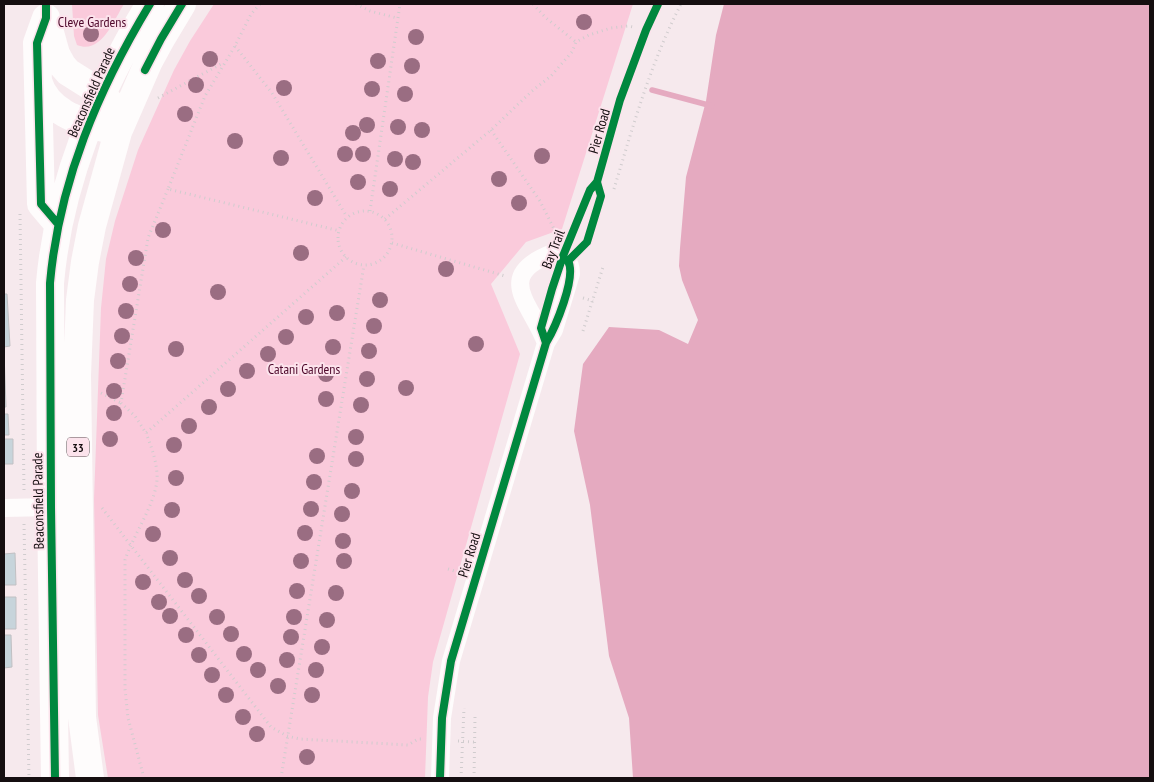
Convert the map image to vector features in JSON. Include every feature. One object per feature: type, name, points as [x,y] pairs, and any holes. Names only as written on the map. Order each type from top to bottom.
[{"type":"main road","name":"Beaconsfield Parade","points":[[55,778],[50,283],[58,224],[75,162],[101,95],[120,56],[150,4]]},
{"type":"main road","name":"33","points":[[90,778],[82,717],[77,375],[80,300],[92,226],[121,125],[161,39],[182,4]]},
{"type":"main road","name":"Beaconsfield Parade","points":[[46,11],[56,54],[62,65],[101,95],[121,125]]},
{"type":"main road","name":"Beaconsfield Parade","points":[[46,11],[37,43],[41,204],[58,224]]},
{"type":"main road","name":"Beaconsfield Parade","points":[[38,81],[45,96],[53,106],[74,119],[89,124],[121,125]]},
{"type":"street","points":[[546,343],[540,328],[524,302],[519,280],[528,267],[542,257],[553,253],[566,258]]},
{"type":"street","name":"Pier Road","points":[[440,778],[440,740],[451,661],[546,343],[554,330],[566,293],[571,266],[566,258]]},
{"type":"street","points":[[4,508],[51,507]]},
{"type":"lane","name":"Pier Road","points":[[566,258],[587,242],[601,196],[597,182],[620,100],[646,30],[658,4]]},
{"type":"path","points":[[121,403],[148,238],[205,96],[223,63],[235,46],[251,14],[260,4]]},
{"type":"path","points":[[356,4],[370,11],[397,18]]},
{"type":"path","points":[[370,211],[400,4]]},
{"type":"path","points":[[533,4],[546,18],[576,42]]},
{"type":"path","points":[[612,194],[644,92],[664,39],[680,4]]},
{"type":"path","points":[[385,219],[491,130],[532,91],[551,76],[572,52],[576,42],[589,35],[611,28],[628,26],[646,30]]},
{"type":"path","points":[[235,46],[272,93],[347,217]]},
{"type":"path","points":[[154,101],[223,63]]},
{"type":"path","points":[[491,130],[540,201],[557,234],[566,258]]},
{"type":"path","points":[[168,189],[340,231]]},
{"type":"path","points":[[20,209],[29,778]]},
{"type":"path","points":[[362,210],[370,211],[385,219],[390,226],[392,243],[385,257],[372,265],[351,262],[338,245],[342,224],[347,217],[354,213],[362,210]]},
{"type":"path","points":[[392,243],[519,280]]},
{"type":"path","points":[[146,433],[346,257]]},
{"type":"path","points":[[281,778],[364,265]]},
{"type":"path","points":[[583,330],[603,267]]},
{"type":"path","points":[[566,293],[592,301]]},
{"type":"path","points":[[96,391],[121,403],[135,416],[146,433],[154,452],[158,476],[151,503],[130,545],[125,560],[125,689],[128,718],[144,778]]},
{"type":"path","points":[[97,502],[271,727],[287,736],[300,739],[408,745],[418,739],[474,742]]},
{"type":"path","points":[[462,778],[464,704]]},
{"type":"path","points":[[474,778],[475,716]]},
{"type":"green space","name":"Cleve Gardens","points":[[72,4],[124,4],[111,27],[100,41],[86,47],[77,45],[74,36]]},
{"type":"green space","name":"Catani Gardens","points":[[214,4],[633,4],[562,229],[526,242],[491,284],[520,354],[433,662],[428,697],[425,778],[108,778],[98,715],[94,499],[101,308],[106,259],[115,221],[138,150],[174,70]]},
{"type":"shaded area","points":[[724,4],[1150,4],[1150,778],[633,778],[629,718],[609,656],[590,505],[574,431],[583,364],[609,327],[659,330],[688,344],[698,320],[682,280],[679,266],[680,248],[686,177],[706,101],[716,35]]},
{"type":"building","points":[[4,294],[7,294],[10,346],[4,347]]},
{"type":"building","points":[[4,352],[6,407],[4,407]]},
{"type":"building","points":[[4,414],[8,414],[9,435],[4,435]]},
{"type":"building","points":[[4,439],[13,439],[13,464],[4,464]]},
{"type":"building","points":[[15,553],[16,585],[4,585],[4,554]]},
{"type":"building","points":[[4,597],[16,597],[16,629],[4,629]]},
{"type":"building","points":[[4,635],[11,635],[12,667],[4,668]]},
{"type":"waterway","points":[[652,90],[712,106]]},
{"type":"cycle path","points":[[46,4],[46,18],[37,43],[41,204],[58,224]]},
{"type":"cycle path","points":[[55,778],[50,283],[62,209],[84,138],[114,70],[150,4]]},
{"type":"cycle path","points":[[145,70],[182,4]]},
{"type":"cycle path","points":[[440,778],[442,718],[451,661],[546,343],[564,302],[570,278],[568,261],[587,242],[601,196],[597,182],[620,100],[646,30],[658,4]]},
{"type":"cycle path","name":"Bay Trail","points":[[546,343],[541,328],[552,289],[563,256],[590,190],[597,182]]}]
